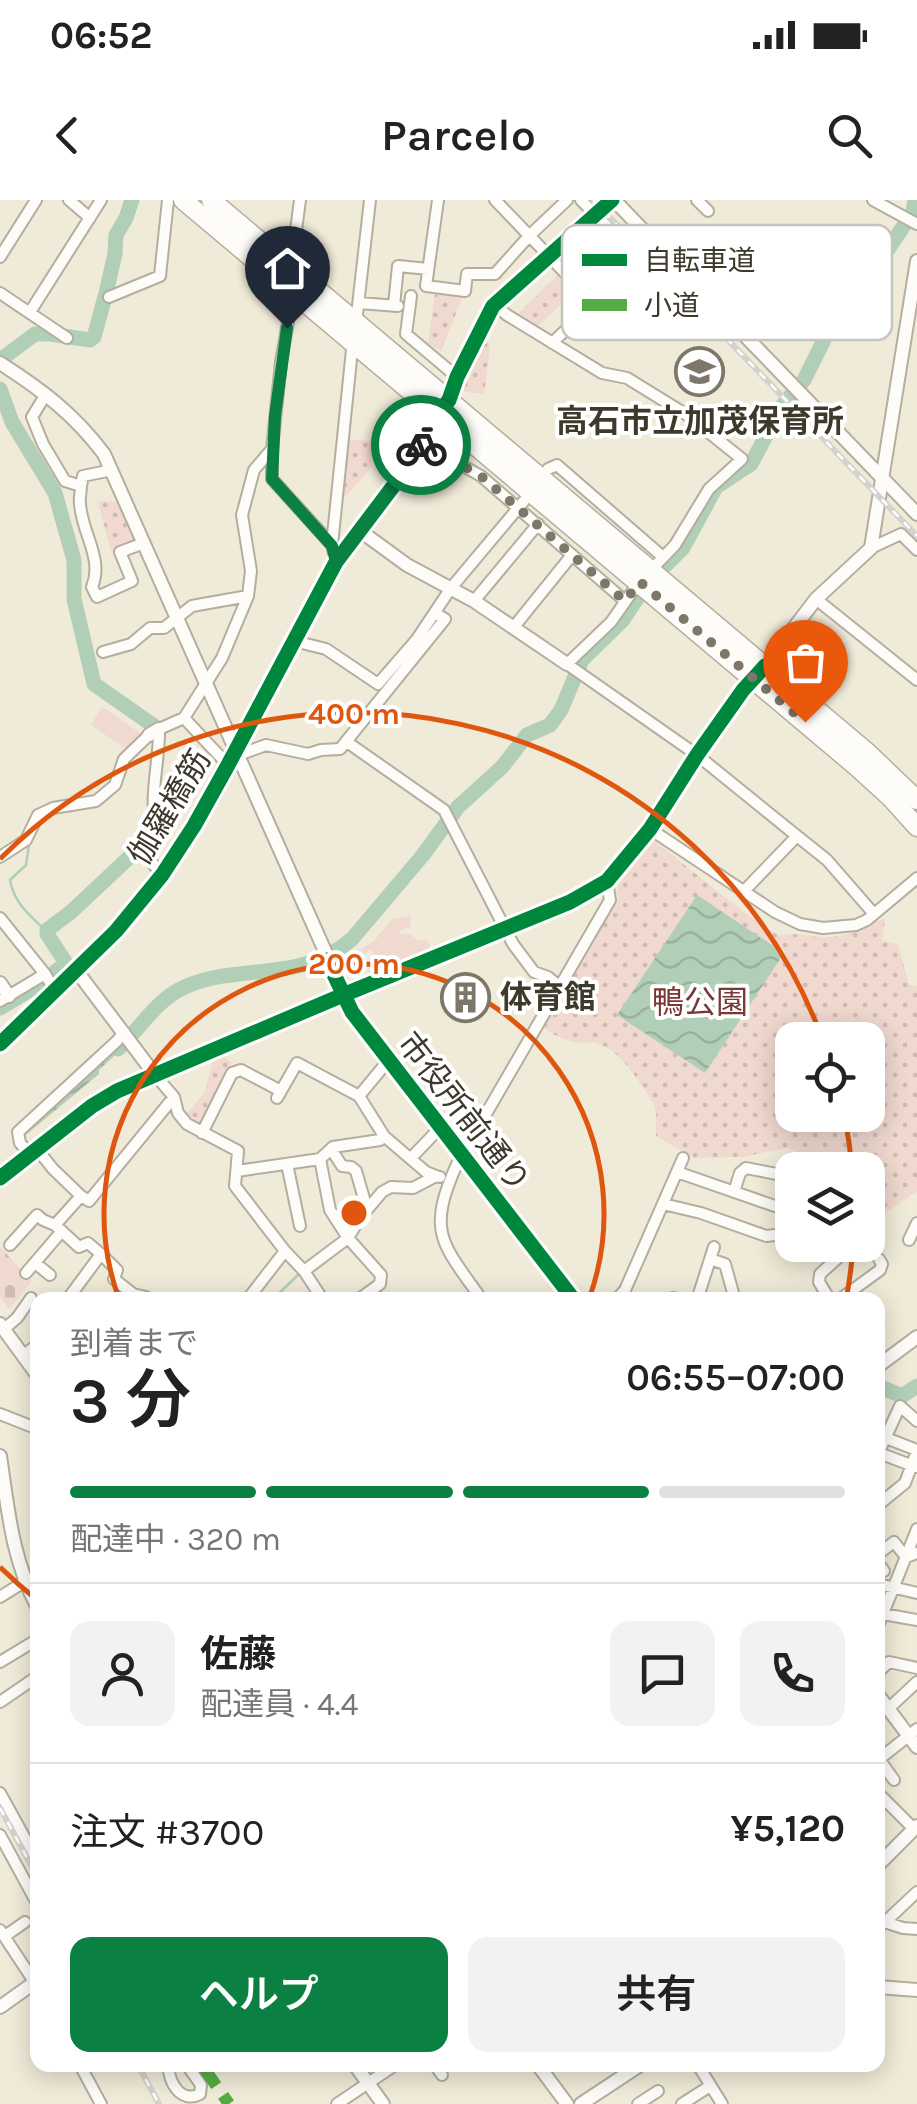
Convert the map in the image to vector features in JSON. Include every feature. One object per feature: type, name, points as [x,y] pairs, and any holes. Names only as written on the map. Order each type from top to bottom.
[{"type":"highway","points":[[183,200],[293,293],[354,332]]},
{"type":"highway","points":[[210,200],[232,208],[354,332],[651,570],[917,827]]},
{"type":"highway","points":[[759,672],[868,753],[917,800]]},
{"type":"main road","points":[[0,1178],[26,1145],[117,1091],[570,902],[607,881],[650,829],[697,755],[759,672]]},
{"type":"street","points":[[0,257],[36,200]]},
{"type":"street","points":[[69,200],[90,218]]},
{"type":"street","points":[[30,312],[101,200]]},
{"type":"street","points":[[108,297],[160,276],[168,200]]},
{"type":"street","points":[[291,268],[300,200]]},
{"type":"street","points":[[336,562],[332,546],[370,200]]},
{"type":"street","points":[[438,200],[426,286],[465,290],[467,274],[495,274],[566,200]]},
{"type":"street","points":[[495,200],[562,270]]},
{"type":"street","points":[[581,200],[606,225]]},
{"type":"street","points":[[584,225],[613,200],[637,225]]},
{"type":"street","points":[[698,200],[708,211]]},
{"type":"street","points":[[874,200],[910,220]]},
{"type":"street","points":[[336,562],[410,464],[495,305],[562,244]]},
{"type":"street","points":[[872,548],[917,261]]},
{"type":"street","points":[[394,306],[398,266],[428,269]]},
{"type":"street","points":[[293,293],[281,362],[272,479],[332,546]]},
{"type":"street","points":[[0,294],[68,338]]},
{"type":"street","points":[[359,303],[394,306],[410,302],[406,334],[456,377]]},
{"type":"street","points":[[495,305],[602,373],[628,378],[687,415],[742,459],[708,489],[676,545],[625,601],[574,669]]},
{"type":"street","points":[[552,343],[562,333]]},
{"type":"street","points":[[750,340],[917,514]]},
{"type":"street","name":"市役所前通り","points":[[2,364],[74,418],[112,470],[352,1012],[568,1292]]},
{"type":"street","points":[[46,394],[32,416],[43,444],[65,480],[81,486]]},
{"type":"street","points":[[422,443],[521,504],[538,524],[625,601]]},
{"type":"street","points":[[0,857],[26,840],[38,814],[96,801],[115,785],[124,758],[154,732],[184,718],[222,658],[248,596],[251,571],[242,515],[254,470],[272,449]]},
{"type":"street","points":[[548,469],[558,466],[651,570]]},
{"type":"street","points":[[112,470],[83,476],[81,486],[80,505],[93,550],[96,576],[92,587],[97,597],[132,581],[120,552],[144,543]]},
{"type":"street","points":[[294,640],[326,649],[378,684],[521,504]]},
{"type":"street","points":[[474,601],[538,524]]},
{"type":"street","points":[[359,530],[419,573],[474,601],[697,755],[827,860],[874,914]]},
{"type":"street","points":[[759,672],[816,599],[872,548],[900,534],[917,550]]},
{"type":"street","points":[[513,628],[572,555]]},
{"type":"street","name":"伽羅橋筋","points":[[0,1044],[49,980],[76,970],[116,931],[162,875],[228,766],[336,562]]},
{"type":"street","points":[[103,652],[131,644],[150,628],[164,628],[192,606],[248,596]]},
{"type":"street","points":[[816,599],[917,680]]},
{"type":"street","points":[[235,750],[244,753],[266,746],[308,754],[340,749],[445,619],[435,613]]},
{"type":"street","points":[[184,718],[228,766]]},
{"type":"street","points":[[154,732],[160,749],[154,808],[157,827],[144,847],[162,875]]},
{"type":"street","points":[[347,742],[444,810],[513,944],[534,972],[560,987]]},
{"type":"street","points":[[650,829],[788,919],[823,928],[856,925],[917,878]]},
{"type":"street","points":[[744,892],[797,836]]},
{"type":"street","points":[[477,1292],[440,1230],[440,1212],[452,1177],[610,900],[607,881]]},
{"type":"street","points":[[0,918],[49,980],[5,999],[0,983]]},
{"type":"street","points":[[76,970],[174,1097],[178,1113],[187,1124],[238,1151],[236,1186],[317,1292]]},
{"type":"street","points":[[127,1036],[18,1132],[26,1145],[89,1201],[174,1097]]},
{"type":"street","points":[[202,1133],[232,1072],[241,1070],[279,1094],[296,1063],[359,1096],[384,1136],[426,1172],[452,1177]]},
{"type":"street","points":[[359,1096],[384,1067]]},
{"type":"street","points":[[412,1158],[436,1133]]},
{"type":"street","points":[[237,1171],[320,1159],[331,1149],[384,1136]]},
{"type":"street","points":[[331,1149],[342,1166],[356,1171],[367,1208]]},
{"type":"street","points":[[624,1292],[683,1158]]},
{"type":"street","points":[[320,1159],[330,1210],[348,1238],[381,1275],[380,1284],[369,1292]]},
{"type":"street","points":[[287,1164],[300,1226]]},
{"type":"street","points":[[734,1192],[744,1169],[775,1174]]},
{"type":"street","points":[[677,1172],[775,1206]]},
{"type":"street","points":[[304,1270],[348,1238],[382,1192],[391,1186],[413,1188],[436,1176]]},
{"type":"street","points":[[26,1274],[80,1196]]},
{"type":"street","points":[[663,1204],[766,1236],[775,1235]]},
{"type":"street","points":[[12,1239],[36,1215],[59,1228],[78,1247],[88,1243],[117,1270],[114,1279],[130,1292]]},
{"type":"street","points":[[909,1240],[917,1223]]},
{"type":"street","points":[[253,1292],[285,1251]]},
{"type":"street","points":[[700,1292],[712,1253],[724,1264],[733,1292]]},
{"type":"street","points":[[73,1292],[101,1254]]},
{"type":"street","points":[[826,1292],[819,1277],[834,1262]]},
{"type":"street","points":[[850,1292],[880,1270],[881,1262]]},
{"type":"street","points":[[35,1263],[50,1275]]},
{"type":"street","points":[[30,1299],[3,1333],[30,1366]]},
{"type":"street","points":[[885,1356],[917,1337]]},
{"type":"street","points":[[22,1356],[30,1350]]},
{"type":"street","points":[[885,1501],[911,1485],[917,1450],[886,1438],[900,1406],[917,1422]]},
{"type":"street","points":[[0,1414],[30,1425]]},
{"type":"street","points":[[0,1456],[6,1541],[30,1593]]},
{"type":"street","points":[[885,1457],[914,1467]]},
{"type":"street","points":[[885,1606],[911,1555],[917,1529]]},
{"type":"street","points":[[885,1549],[894,1542],[911,1555]]},
{"type":"street","points":[[0,1597],[24,1582]]},
{"type":"street","points":[[885,1585],[917,1593]]},
{"type":"street","points":[[885,1615],[917,1620]]},
{"type":"street","points":[[0,1662],[30,1644]]},
{"type":"street","points":[[885,1666],[889,1662],[917,1668]]},
{"type":"street","points":[[0,1702],[30,1681]]},
{"type":"street","points":[[888,1708],[917,1682]]},
{"type":"street","points":[[885,1704],[914,1737],[885,1755]]},
{"type":"street","points":[[885,1769],[894,1780]]},
{"type":"street","points":[[0,1793],[30,1847]]},
{"type":"street","points":[[885,1800],[915,1828],[885,1858]]},
{"type":"street","points":[[0,1835],[30,1890]]},
{"type":"street","points":[[885,1918],[917,1892]]},
{"type":"street","points":[[24,1922],[2,1933],[30,1973]]},
{"type":"street","points":[[885,1922],[917,1929]]},
{"type":"street","points":[[0,2007],[30,1988]]},
{"type":"street","points":[[885,1988],[917,1990]]},
{"type":"street","points":[[84,2072],[101,2104]]},
{"type":"street","points":[[167,2072],[177,2092],[194,2099],[201,2086],[192,2072]]},
{"type":"street","points":[[359,2072],[383,2104]]},
{"type":"street","points":[[336,2104],[351,2100],[384,2072]]},
{"type":"street","points":[[543,2072],[567,2104]]},
{"type":"street","points":[[581,2104],[629,2072]]},
{"type":"street","points":[[702,2072],[722,2104]]},
{"type":"street","points":[[682,2104],[710,2086]]},
{"type":"street","points":[[638,2104],[658,2091]]},
{"type":"green space","points":[[559,274],[562,303],[538,326],[519,313]]},
{"type":"green space","points":[[435,294],[462,298],[441,351],[428,343]]},
{"type":"green space","points":[[482,338],[490,347],[484,394],[461,391]]},
{"type":"green space","points":[[347,439],[373,441],[371,468],[344,498],[341,496]]},
{"type":"green space","points":[[98,501],[118,502],[134,540],[132,544],[111,552]]},
{"type":"green space","points":[[101,708],[143,735],[126,749],[91,725]]},
{"type":"green space","name":"鴨公園","points":[[652,839],[779,936],[838,936],[885,918],[882,941],[898,944],[909,985],[917,986],[917,1191],[885,1213],[885,1152],[797,1152],[788,1148],[741,1157],[694,1158],[656,1136],[654,1104],[616,1054],[599,1044],[570,1041],[544,1028],[618,898],[617,882]]},
{"type":"green space","points":[[411,916],[410,927],[400,930],[400,934],[428,940],[430,948],[366,973],[378,958],[370,949],[358,961],[354,953],[374,941],[392,919]]},
{"type":"green space","points":[[222,1056],[232,1062],[202,1125],[196,1127],[185,1116],[205,1092],[213,1060]]},
{"type":"green space","points":[[0,1247],[32,1281],[9,1309],[0,1297]]},
{"type":"water","points":[[697,895],[784,953],[705,1073],[617,1015]]},
{"type":"water","points":[[124,1038],[128,1043],[99,1074],[22,1138],[21,1134]]},
{"type":"waterway","points":[[4,357],[35,334],[90,340],[94,337],[115,254],[116,235],[132,200]]},
{"type":"waterway","points":[[892,243],[913,212],[915,200]]},
{"type":"waterway","points":[[665,566],[683,548],[716,487],[751,464],[782,406],[804,380],[824,340]]},
{"type":"waterway","points":[[0,389],[12,422],[55,493],[74,560],[74,599],[94,684],[154,726]]},
{"type":"waterway","points":[[118,1049],[158,1006],[187,986],[313,962],[352,939],[458,807],[502,767],[527,735],[550,725],[561,710],[582,660],[622,621],[638,597]]},
{"type":"waterway","points":[[0,1008],[66,963],[47,930],[137,850],[150,830]]},
{"type":"waterway","points":[[29,845],[26,865],[10,880],[22,907],[47,930]]},
{"type":"waterway","points":[[280,1292],[300,1273]]},
{"type":"waterway","points":[[885,1389],[902,1396],[917,1386]]},
{"type":"railway","points":[[593,200],[617,225]]},
{"type":"railway","points":[[728,340],[917,536]]},
{"type":"railway","points":[[0,1808],[30,1863]]},
{"type":"railway","points":[[142,2072],[159,2104]]},
{"type":"marked path","points":[[207,2072],[229,2104]]},
{"type":"cycle path","points":[[584,225],[612,200]]},
{"type":"cycle path","points":[[0,1044],[116,931],[162,875],[228,765],[336,562],[410,464],[449,400],[493,306],[562,245]]},
{"type":"cycle path","points":[[0,1178],[117,1091],[570,902],[607,881],[650,829],[697,755],[765,666]]},
{"type":"cycle path","points":[[327,960],[352,1012],[568,1292]]},
{"type":"way so far","points":[[421,445],[481,476],[625,601],[640,582],[805,722]]},
{"type":"place","name":"高石市立加茂保育所","points":[[700,371]]},
{"type":"place","name":"体育館","points":[[465,997]]},
{"type":"route","points":[[287,328],[275,416],[272,479],[332,546],[336,562],[421,445]]}]
